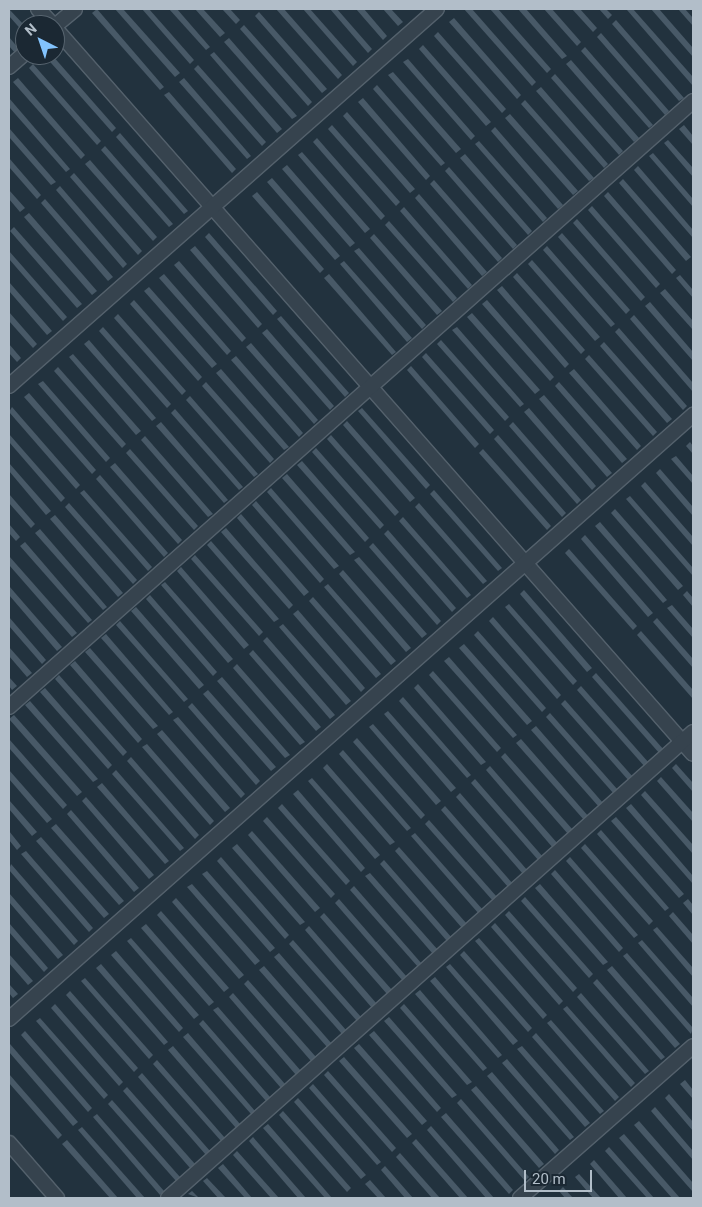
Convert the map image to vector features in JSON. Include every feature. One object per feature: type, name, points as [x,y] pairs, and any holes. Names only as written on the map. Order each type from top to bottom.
[{"type":"lane","points":[[65,17],[75,9]]},
{"type":"lane","points":[[9,386],[437,9]]},
{"type":"lane","points":[[65,39],[526,563],[688,737],[693,754]]},
{"type":"lane","points":[[9,707],[693,101]]},
{"type":"lane","points":[[9,1019],[693,415]]},
{"type":"lane","points":[[168,1198],[688,737]]},
{"type":"lane","points":[[520,1198],[693,1046]]},
{"type":"lane","points":[[9,1144],[57,1198]]},
{"type":"building","points":[[9,9],[15,15],[15,23],[9,16]]},
{"type":"building","points":[[97,9],[164,87],[160,90],[92,13]]},
{"type":"building","points":[[115,9],[123,9],[180,73],[175,77]]},
{"type":"building","points":[[142,9],[149,9],[194,60],[190,64]]},
{"type":"building","points":[[169,9],[177,9],[210,47],[206,50]]},
{"type":"building","points":[[195,9],[203,9],[225,33],[220,37]]},
{"type":"building","points":[[222,9],[230,9],[240,20],[236,24]]},
{"type":"building","points":[[276,9],[284,9],[342,75],[338,79]]},
{"type":"building","points":[[303,9],[310,9],[357,62],[353,66]]},
{"type":"building","points":[[330,9],[337,9],[372,49],[368,53]]},
{"type":"building","points":[[356,9],[364,9],[387,36],[383,40]]},
{"type":"building","points":[[383,9],[391,9],[403,22],[398,26]]},
{"type":"building","points":[[464,9],[472,9],[536,82],[532,86]]},
{"type":"building","points":[[490,9],[498,9],[551,69],[547,73]]},
{"type":"building","points":[[518,9],[526,9],[567,56],[562,59]]},
{"type":"building","points":[[544,9],[552,9],[581,42],[577,46]]},
{"type":"building","points":[[572,9],[580,9],[597,28],[593,32]]},
{"type":"building","points":[[599,9],[606,9],[612,15],[608,19]]},
{"type":"building","points":[[633,9],[693,77],[693,86],[627,10]]},
{"type":"building","points":[[651,9],[659,9],[693,48],[693,57]]},
{"type":"building","points":[[678,9],[685,9],[693,18],[693,26]]},
{"type":"building","points":[[259,12],[327,89],[322,93],[255,16]]},
{"type":"building","points":[[454,18],[521,95],[517,99],[449,22]]},
{"type":"building","points":[[616,20],[684,98],[679,101],[612,24]]},
{"type":"building","points":[[244,25],[312,102],[308,106],[240,29]]},
{"type":"building","points":[[438,32],[506,109],[502,113],[434,36]]},
{"type":"building","points":[[601,33],[669,111],[665,115],[597,37]]},
{"type":"building","points":[[9,37],[15,44],[15,53],[9,46]]},
{"type":"building","points":[[229,38],[297,116],[292,119],[224,42]]},
{"type":"building","points":[[423,45],[491,122],[486,126],[419,49]]},
{"type":"building","points":[[585,47],[653,125],[649,128],[581,51]]},
{"type":"building","points":[[214,52],[282,129],[277,133],[210,55]]},
{"type":"building","points":[[408,59],[475,136],[471,140],[403,62]]},
{"type":"building","points":[[571,60],[639,138],[634,142],[566,64]]},
{"type":"building","points":[[34,65],[101,141],[97,145],[29,68]]},
{"type":"building","points":[[53,65],[61,65],[116,128],[112,132]]},
{"type":"building","points":[[198,65],[266,142],[262,146],[194,69]]},
{"type":"building","points":[[393,72],[461,149],[456,153],[388,75]]},
{"type":"building","points":[[555,74],[623,151],[619,155],[551,78]]},
{"type":"building","points":[[18,78],[85,155],[81,159],[13,82]]},
{"type":"building","points":[[184,78],[251,156],[247,159],[179,82]]},
{"type":"building","points":[[377,85],[445,163],[441,166],[373,89]]},
{"type":"building","points":[[541,87],[608,164],[604,168],[536,91]]},
{"type":"building","points":[[169,92],[236,169],[232,173],[164,95]]},
{"type":"building","points":[[9,98],[70,169],[66,172],[9,107]]},
{"type":"building","points":[[363,98],[430,176],[426,180],[358,102]]},
{"type":"building","points":[[525,100],[594,178],[589,181],[521,104]]},
{"type":"building","points":[[347,112],[415,189],[410,193],[343,116]]},
{"type":"building","points":[[510,114],[578,191],[573,195],[505,118]]},
{"type":"building","points":[[332,125],[400,202],[396,206],[328,129]]},
{"type":"building","points":[[684,125],[693,136],[693,145],[679,129]]},
{"type":"building","points":[[495,127],[563,205],[558,209],[491,131]]},
{"type":"building","points":[[9,128],[56,182],[51,185],[9,137]]},
{"type":"building","points":[[120,133],[188,211],[184,214],[116,137]]},
{"type":"building","points":[[317,138],[385,216],[381,220],[313,142]]},
{"type":"building","points":[[668,140],[693,168],[693,177],[664,143]]},
{"type":"building","points":[[479,141],[547,218],[543,222],[475,144]]},
{"type":"building","points":[[105,146],[173,224],[169,227],[101,150]]},
{"type":"building","points":[[302,152],[370,229],[365,233],[298,155]]},
{"type":"building","points":[[653,153],[693,199],[693,207],[649,156]]},
{"type":"building","points":[[465,154],[532,231],[528,235],[460,158]]},
{"type":"building","points":[[9,158],[41,195],[37,199],[9,167]]},
{"type":"building","points":[[90,160],[157,237],[153,241],[85,164]]},
{"type":"building","points":[[287,165],[355,243],[350,247],[282,169]]},
{"type":"building","points":[[638,166],[693,230],[693,238],[634,170]]},
{"type":"building","points":[[449,167],[517,245],[513,249],[445,171]]},
{"type":"building","points":[[74,173],[142,251],[138,255],[70,177]]},
{"type":"building","points":[[272,178],[340,256],[335,260],[267,182]]},
{"type":"building","points":[[623,179],[691,257],[686,261],[619,183]]},
{"type":"building","points":[[434,180],[502,258],[498,262],[430,184]]},
{"type":"building","points":[[60,186],[127,264],[123,268],[56,190]]},
{"type":"building","points":[[9,190],[25,208],[20,212],[9,199]]},
{"type":"building","points":[[257,192],[324,269],[320,273],[252,196]]},
{"type":"building","points":[[608,192],[676,270],[672,274],[604,196]]},
{"type":"building","points":[[419,194],[487,272],[482,276],[415,198]]},
{"type":"building","points":[[45,199],[113,277],[108,281],[41,203]]},
{"type":"building","points":[[592,206],[660,284],[656,288],[588,210]]},
{"type":"building","points":[[404,207],[472,285],[468,289],[400,211]]},
{"type":"building","points":[[29,213],[97,291],[92,295],[24,217]]},
{"type":"building","points":[[577,219],[645,297],[641,301],[573,223]]},
{"type":"building","points":[[389,221],[457,298],[453,302],[385,225]]},
{"type":"building","points":[[14,227],[82,304],[77,308],[10,231]]},
{"type":"building","points":[[209,233],[277,311],[273,315],[205,237]]},
{"type":"building","points":[[562,233],[630,310],[626,314],[558,237]]},
{"type":"building","points":[[374,234],[442,311],[437,315],[370,238]]},
{"type":"building","points":[[195,246],[262,324],[258,328],[190,250]]},
{"type":"building","points":[[547,246],[615,324],[611,327],[543,250]]},
{"type":"building","points":[[359,248],[426,325],[422,329],[354,251]]},
{"type":"building","points":[[9,251],[67,317],[63,321],[9,259]]},
{"type":"building","points":[[532,260],[600,337],[595,341],[528,264]]},
{"type":"building","points":[[179,261],[246,338],[242,342],[174,265]]},
{"type":"building","points":[[344,261],[412,338],[407,342],[340,264]]},
{"type":"building","points":[[517,273],[585,350],[581,354],[513,277]]},
{"type":"building","points":[[164,274],[231,351],[227,355],[159,278]]},
{"type":"building","points":[[329,274],[396,352],[392,355],[324,278]]},
{"type":"building","points":[[680,275],[693,290],[693,298],[676,278]]},
{"type":"building","points":[[9,282],[52,331],[47,335],[9,291]]},
{"type":"building","points":[[502,286],[569,364],[565,368],[497,290]]},
{"type":"building","points":[[149,287],[217,364],[212,368],[144,291]]},
{"type":"building","points":[[665,289],[693,321],[693,330],[660,293]]},
{"type":"building","points":[[134,300],[202,377],[198,381],[130,304]]},
{"type":"building","points":[[487,300],[554,377],[550,381],[482,304]]},
{"type":"building","points":[[650,302],[693,352],[693,361],[645,306]]},
{"type":"building","points":[[9,312],[37,344],[33,348],[9,321]]},
{"type":"building","points":[[472,313],[540,390],[535,394],[467,317]]},
{"type":"building","points":[[118,314],[186,391],[182,395],[114,318]]},
{"type":"building","points":[[634,315],[693,383],[693,392],[630,319]]},
{"type":"building","points":[[281,316],[349,393],[345,397],[277,319]]},
{"type":"building","points":[[103,327],[171,404],[167,408],[99,331]]},
{"type":"building","points":[[457,327],[524,404],[520,407],[452,330]]},
{"type":"building","points":[[619,328],[687,406],[683,410],[615,332]]},
{"type":"building","points":[[267,329],[334,406],[330,410],[262,333]]},
{"type":"building","points":[[89,340],[156,418],[152,421],[84,344]]},
{"type":"building","points":[[441,340],[509,417],[505,421],[437,344]]},
{"type":"building","points":[[604,342],[672,419],[667,423],[600,346]]},
{"type":"building","points":[[251,343],[318,420],[314,424],[246,347]]},
{"type":"building","points":[[9,344],[21,358],[17,362],[9,353]]},
{"type":"building","points":[[426,353],[494,430],[490,434],[422,357]]},
{"type":"building","points":[[73,354],[141,431],[136,435],[69,357]]},
{"type":"building","points":[[589,355],[657,432],[653,436],[585,359]]},
{"type":"building","points":[[236,356],[303,433],[299,437],[231,360]]},
{"type":"building","points":[[411,366],[479,444],[475,448],[407,370]]},
{"type":"building","points":[[58,367],[126,444],[122,448],[54,371]]},
{"type":"building","points":[[221,369],[289,447],[284,450],[216,373]]},
{"type":"building","points":[[574,369],[641,446],[637,450],[569,373]]},
{"type":"building","points":[[43,381],[110,458],[106,462],[38,384]]},
{"type":"building","points":[[206,382],[274,459],[270,463],[202,386]]},
{"type":"building","points":[[559,382],[627,459],[622,463],[555,386]]},
{"type":"building","points":[[29,393],[96,470],[92,474],[24,397]]},
{"type":"building","points":[[544,395],[612,473],[607,477],[539,399]]},
{"type":"building","points":[[190,396],[258,474],[254,477],[186,400]]},
{"type":"building","points":[[12,407],[80,485],[76,489],[9,412]]},
{"type":"building","points":[[362,408],[430,485],[426,489],[358,411]]},
{"type":"building","points":[[529,408],[596,486],[592,490],[524,412]]},
{"type":"building","points":[[175,409],[243,487],[239,490],[171,413]]},
{"type":"building","points":[[347,421],[415,498],[410,502],[343,425]]},
{"type":"building","points":[[161,422],[228,500],[224,503],[156,426]]},
{"type":"building","points":[[513,422],[581,500],[577,504],[509,426]]},
{"type":"building","points":[[9,434],[65,498],[61,502],[9,442]]},
{"type":"building","points":[[331,435],[399,512],[395,516],[327,439]]},
{"type":"building","points":[[498,435],[566,513],[562,517],[494,439]]},
{"type":"building","points":[[145,436],[213,514],[208,517],[141,440]]},
{"type":"building","points":[[690,442],[693,446],[693,454],[686,446]]},
{"type":"building","points":[[316,448],[384,525],[380,529],[312,452]]},
{"type":"building","points":[[130,449],[198,526],[194,530],[126,453]]},
{"type":"building","points":[[483,449],[551,526],[547,530],[479,453]]},
{"type":"building","points":[[676,456],[693,476],[693,484],[671,459]]},
{"type":"building","points":[[302,461],[369,538],[365,542],[297,465]]},
{"type":"building","points":[[9,463],[51,511],[46,515],[9,471]]},
{"type":"building","points":[[115,463],[182,540],[178,544],[110,467]]},
{"type":"building","points":[[660,469],[693,507],[693,516],[656,473]]},
{"type":"building","points":[[287,474],[355,552],[350,555],[282,478]]},
{"type":"building","points":[[100,475],[168,553],[164,557],[96,479]]},
{"type":"building","points":[[645,482],[693,537],[693,546],[641,486]]},
{"type":"building","points":[[271,488],[339,566],[334,569],[267,492]]},
{"type":"building","points":[[84,490],[152,567],[148,571],[80,493]]},
{"type":"building","points":[[434,490],[502,568],[498,571],[430,494]]},
{"type":"building","points":[[9,494],[35,524],[31,528],[9,503]]},
{"type":"building","points":[[630,496],[693,568],[693,576],[626,499]]},
{"type":"building","points":[[256,501],[324,579],[320,583],[252,505]]},
{"type":"building","points":[[69,503],[137,580],[133,584],[65,507]]},
{"type":"building","points":[[419,503],[487,581],[483,584],[415,507]]},
{"type":"building","points":[[615,509],[683,586],[678,590],[611,513]]},
{"type":"building","points":[[241,514],[309,592],[304,596],[237,518]]},
{"type":"building","points":[[55,515],[123,593],[118,597],[50,519]]},
{"type":"building","points":[[403,517],[471,595],[467,598],[399,521]]},
{"type":"building","points":[[600,522],[667,600],[663,603],[595,526]]},
{"type":"building","points":[[9,524],[20,537],[16,541],[9,533]]},
{"type":"building","points":[[226,528],[293,605],[289,609],[221,532]]},
{"type":"building","points":[[40,529],[107,607],[103,610],[35,533]]},
{"type":"building","points":[[388,530],[456,608],[452,612],[384,534]]},
{"type":"building","points":[[585,535],[653,613],[648,617],[581,539]]},
{"type":"building","points":[[211,541],[279,619],[274,622],[207,545]]},
{"type":"building","points":[[25,542],[92,620],[88,623],[20,546]]},
{"type":"building","points":[[373,543],[441,621],[437,625],[369,547]]},
{"type":"building","points":[[569,549],[637,626],[633,630],[565,553]]},
{"type":"building","points":[[195,555],[263,632],[259,636],[191,559]]},
{"type":"building","points":[[9,556],[77,633],[72,637],[9,565]]},
{"type":"building","points":[[359,557],[427,634],[422,638],[354,560]]},
{"type":"building","points":[[181,567],[249,645],[244,649],[177,571]]},
{"type":"building","points":[[343,570],[411,648],[406,652],[339,574]]},
{"type":"building","points":[[165,582],[233,659],[228,663],[161,585]]},
{"type":"building","points":[[328,584],[396,661],[391,665],[324,587]]},
{"type":"building","points":[[9,586],[62,647],[57,651],[9,595]]},
{"type":"building","points":[[524,590],[592,668],[587,672],[520,594]]},
{"type":"building","points":[[687,591],[693,598],[693,607],[683,595]]},
{"type":"building","points":[[150,595],[217,672],[213,676],[146,599]]},
{"type":"building","points":[[313,597],[381,674],[376,678],[309,601]]},
{"type":"building","points":[[509,604],[577,681],[573,685],[505,607]]},
{"type":"building","points":[[672,605],[693,629],[693,638],[667,608]]},
{"type":"building","points":[[136,607],[204,685],[199,689],[131,611]]},
{"type":"building","points":[[298,610],[365,688],[361,692],[293,614]]},
{"type":"building","points":[[9,617],[46,660],[42,664],[9,626]]},
{"type":"building","points":[[493,617],[561,695],[557,699],[489,621]]},
{"type":"building","points":[[657,618],[693,659],[693,668],[653,622]]},
{"type":"building","points":[[120,621],[188,699],[184,702],[116,625]]},
{"type":"building","points":[[283,624],[351,701],[346,705],[279,627]]},
{"type":"building","points":[[478,631],[546,708],[542,712],[474,635]]},
{"type":"building","points":[[641,631],[693,690],[693,699],[637,635]]},
{"type":"building","points":[[106,634],[173,712],[169,715],[101,638]]},
{"type":"building","points":[[267,637],[335,715],[330,719],[263,641]]},
{"type":"building","points":[[464,644],[532,721],[527,725],[459,648]]},
{"type":"building","points":[[9,647],[32,673],[27,677],[9,656]]},
{"type":"building","points":[[90,648],[158,726],[153,729],[85,652]]},
{"type":"building","points":[[253,650],[321,727],[316,731],[249,654]]},
{"type":"building","points":[[449,657],[517,735],[513,738],[444,661]]},
{"type":"building","points":[[75,661],[142,739],[138,743],[70,665]]},
{"type":"building","points":[[237,664],[305,742],[300,745],[233,668]]},
{"type":"building","points":[[433,671],[501,748],[497,752],[429,675]]},
{"type":"building","points":[[596,673],[664,750],[660,754],[592,677]]},
{"type":"building","points":[[59,675],[127,752],[123,756],[55,679]]},
{"type":"building","points":[[9,677],[17,686],[12,690],[9,686]]},
{"type":"building","points":[[222,677],[290,755],[285,758],[217,681]]},
{"type":"building","points":[[418,684],[486,762],[481,765],[414,688]]},
{"type":"building","points":[[581,686],[649,763],[645,767],[577,690]]},
{"type":"building","points":[[45,688],[112,765],[108,769],[40,692]]},
{"type":"building","points":[[208,690],[276,767],[271,771],[203,694]]},
{"type":"building","points":[[403,697],[471,775],[467,778],[399,701]]},
{"type":"building","points":[[565,700],[633,777],[629,781],[561,704]]},
{"type":"building","points":[[30,701],[98,779],[93,782],[25,705]]},
{"type":"building","points":[[192,703],[260,781],[256,785],[188,707]]},
{"type":"building","points":[[388,711],[456,788],[451,792],[384,714]]},
{"type":"building","points":[[550,713],[618,790],[614,794],[546,717]]},
{"type":"building","points":[[14,715],[82,792],[77,796],[9,719]]},
{"type":"building","points":[[178,717],[245,794],[241,798],[173,720]]},
{"type":"building","points":[[373,724],[441,801],[436,805],[369,727]]},
{"type":"building","points":[[536,726],[603,803],[599,807],[531,730]]},
{"type":"building","points":[[162,730],[230,808],[225,812],[157,734]]},
{"type":"building","points":[[357,738],[425,815],[421,819],[353,742]]},
{"type":"building","points":[[9,739],[67,805],[63,809],[9,748]]},
{"type":"building","points":[[521,739],[589,817],[584,820],[516,743]]},
{"type":"building","points":[[147,744],[214,821],[210,825],[142,747]]},
{"type":"building","points":[[343,750],[411,828],[407,831],[339,754]]},
{"type":"building","points":[[505,753],[573,830],[568,834],[501,757]]},
{"type":"building","points":[[131,757],[199,835],[195,839],[127,761]]},
{"type":"building","points":[[327,764],[395,842],[390,845],[323,768]]},
{"type":"building","points":[[676,764],[693,783],[693,792],[672,768]]},
{"type":"building","points":[[490,766],[558,844],[553,848],[486,770]]},
{"type":"building","points":[[9,770],[52,819],[47,823],[9,779]]},
{"type":"building","points":[[116,770],[184,848],[180,851],[112,774]]},
{"type":"building","points":[[661,777],[693,813],[693,822],[657,781]]},
{"type":"building","points":[[312,778],[380,855],[375,859],[308,781]]},
{"type":"building","points":[[475,779],[543,857],[539,861],[471,783]]},
{"type":"building","points":[[102,783],[169,861],[165,864],[97,787]]},
{"type":"building","points":[[298,790],[365,868],[361,872],[293,794]]},
{"type":"building","points":[[645,791],[693,845],[693,854],[641,795]]},
{"type":"building","points":[[460,793],[528,871],[523,874],[456,797]]},
{"type":"building","points":[[86,797],[154,875],[149,879],[82,801]]},
{"type":"building","points":[[9,800],[37,832],[32,836],[9,809]]},
{"type":"building","points":[[282,804],[350,881],[346,885],[278,808]]},
{"type":"building","points":[[631,804],[693,876],[693,884],[626,808]]},
{"type":"building","points":[[445,806],[513,884],[508,887],[441,810]]},
{"type":"building","points":[[71,810],[139,888],[134,892],[67,814]]},
{"type":"building","points":[[267,817],[335,894],[331,898],[263,821]]},
{"type":"building","points":[[616,817],[684,894],[679,898],[611,821]]},
{"type":"building","points":[[429,820],[497,897],[493,901],[425,824]]},
{"type":"building","points":[[56,824],[124,901],[119,905],[51,828]]},
{"type":"building","points":[[601,830],[669,908],[665,911],[597,834]]},
{"type":"building","points":[[9,831],[21,846],[17,850],[9,840]]},
{"type":"building","points":[[252,831],[320,908],[315,912],[248,835]]},
{"type":"building","points":[[415,833],[483,910],[479,914],[411,836]]},
{"type":"building","points":[[41,837],[109,914],[104,918],[36,841]]},
{"type":"building","points":[[237,844],[305,922],[300,925],[232,848]]},
{"type":"building","points":[[585,844],[653,921],[649,925],[581,848]]},
{"type":"building","points":[[399,847],[467,924],[462,928],[395,851]]},
{"type":"building","points":[[26,851],[93,928],[89,932],[21,854]]},
{"type":"building","points":[[221,857],[289,935],[285,939],[217,861]]},
{"type":"building","points":[[570,857],[638,935],[634,938],[566,861]]},
{"type":"building","points":[[384,860],[452,938],[447,941],[380,864]]},
{"type":"building","points":[[11,864],[78,941],[74,945],[9,870]]},
{"type":"building","points":[[555,870],[623,948],[619,952],[551,874]]},
{"type":"building","points":[[207,871],[275,948],[270,952],[202,874]]},
{"type":"building","points":[[370,873],[438,950],[433,954],[365,876]]},
{"type":"building","points":[[192,884],[260,961],[255,965],[187,887]]},
{"type":"building","points":[[540,884],[608,962],[603,965],[535,888]]},
{"type":"building","points":[[354,886],[422,964],[418,967],[350,890]]},
{"type":"building","points":[[9,893],[63,955],[58,959],[9,902]]},
{"type":"building","points":[[525,897],[593,974],[589,978],[521,901]]},
{"type":"building","points":[[176,898],[244,975],[239,979],[172,902]]},
{"type":"building","points":[[339,899],[407,977],[403,981],[335,903]]},
{"type":"building","points":[[688,899],[693,905],[693,915],[683,903]]},
{"type":"building","points":[[161,911],[229,988],[224,992],[157,915]]},
{"type":"building","points":[[509,911],[577,988],[573,992],[505,915]]},
{"type":"building","points":[[673,912],[693,935],[693,944],[669,916]]},
{"type":"building","points":[[324,913],[392,990],[387,994],[320,917]]},
{"type":"building","points":[[9,923],[48,968],[44,972],[9,932]]},
{"type":"building","points":[[495,923],[563,1001],[559,1005],[491,927]]},
{"type":"building","points":[[146,924],[214,1002],[209,1006],[141,928]]},
{"type":"building","points":[[309,926],[377,1004],[372,1008],[305,930]]},
{"type":"building","points":[[657,927],[693,968],[693,977],[653,930]]},
{"type":"building","points":[[131,938],[199,1015],[194,1019],[127,941]]},
{"type":"building","points":[[479,938],[547,1015],[543,1019],[475,941]]},
{"type":"building","points":[[293,940],[361,1017],[357,1021],[289,944]]},
{"type":"building","points":[[642,940],[693,998],[693,1007],[638,943]]},
{"type":"building","points":[[116,951],[183,1028],[179,1032],[111,955]]},
{"type":"building","points":[[464,951],[532,1028],[528,1032],[460,955]]},
{"type":"building","points":[[279,953],[346,1030],[342,1034],[274,957]]},
{"type":"building","points":[[627,953],[693,1028],[691,1034],[623,956]]},
{"type":"building","points":[[9,954],[33,981],[28,985],[9,963]]},
{"type":"building","points":[[101,964],[168,1042],[164,1045],[96,968]]},
{"type":"building","points":[[450,964],[518,1041],[513,1045],[446,967]]},
{"type":"building","points":[[264,966],[332,1044],[327,1047],[259,970]]},
{"type":"building","points":[[612,966],[680,1044],[675,1048],[607,970]]},
{"type":"building","points":[[435,977],[502,1055],[498,1058],[430,981]]},
{"type":"building","points":[[85,978],[153,1055],[149,1059],[81,981]]},
{"type":"building","points":[[597,979],[665,1057],[661,1060],[593,983]]},
{"type":"building","points":[[248,980],[316,1057],[311,1061],[244,984]]},
{"type":"building","points":[[9,984],[18,994],[13,998],[9,993]]},
{"type":"building","points":[[420,990],[487,1068],[483,1071],[415,994]]},
{"type":"building","points":[[70,991],[138,1068],[134,1072],[66,995]]},
{"type":"building","points":[[233,993],[301,1071],[296,1075],[229,997]]},
{"type":"building","points":[[581,993],[649,1071],[645,1074],[577,997]]},
{"type":"building","points":[[55,1004],[123,1082],[119,1086],[51,1008]]},
{"type":"building","points":[[404,1004],[472,1082],[467,1085],[400,1008]]},
{"type":"building","points":[[567,1006],[635,1083],[631,1087],[563,1009]]},
{"type":"building","points":[[218,1007],[285,1084],[281,1088],[213,1010]]},
{"type":"building","points":[[389,1017],[457,1095],[452,1098],[384,1021]]},
{"type":"building","points":[[40,1018],[108,1095],[104,1099],[36,1021]]},
{"type":"building","points":[[203,1020],[270,1097],[266,1101],[199,1024]]},
{"type":"building","points":[[551,1020],[619,1097],[615,1101],[547,1023]]},
{"type":"building","points":[[25,1031],[92,1108],[88,1112],[21,1035]]},
{"type":"building","points":[[374,1031],[441,1108],[437,1112],[369,1035]]},
{"type":"building","points":[[188,1033],[255,1111],[251,1114],[183,1037]]},
{"type":"building","points":[[536,1033],[604,1111],[600,1114],[532,1037]]},
{"type":"building","points":[[10,1044],[78,1122],[73,1126],[9,1052]]},
{"type":"building","points":[[359,1044],[427,1121],[422,1125],[354,1048]]},
{"type":"building","points":[[173,1046],[240,1124],[236,1128],[168,1050]]},
{"type":"building","points":[[522,1046],[590,1123],[585,1127],[517,1049]]},
{"type":"building","points":[[344,1057],[412,1134],[407,1138],[339,1061]]},
{"type":"building","points":[[507,1059],[574,1137],[570,1140],[502,1063]]},
{"type":"building","points":[[157,1060],[225,1138],[221,1141],[153,1064]]},
{"type":"building","points":[[328,1071],[396,1148],[392,1152],[324,1075]]},
{"type":"building","points":[[492,1072],[559,1150],[555,1154],[487,1076]]},
{"type":"building","points":[[142,1073],[210,1151],[206,1155],[138,1077]]},
{"type":"building","points":[[9,1074],[62,1135],[58,1139],[9,1083]]},
{"type":"building","points":[[685,1080],[693,1090],[693,1099],[680,1084]]},
{"type":"building","points":[[313,1084],[381,1162],[377,1165],[309,1088]]},
{"type":"building","points":[[476,1086],[544,1164],[539,1168],[471,1090]]},
{"type":"building","points":[[127,1087],[195,1164],[190,1168],[123,1091]]},
{"type":"building","points":[[669,1094],[693,1122],[693,1131],[665,1098]]},
{"type":"building","points":[[298,1098],[366,1175],[361,1179],[294,1102]]},
{"type":"building","points":[[461,1099],[529,1177],[525,1181],[457,1103]]},
{"type":"building","points":[[112,1100],[180,1177],[176,1181],[108,1104]]},
{"type":"building","points":[[655,1107],[693,1151],[693,1160],[651,1111]]},
{"type":"building","points":[[283,1111],[351,1188],[347,1192],[279,1115]]},
{"type":"building","points":[[446,1113],[513,1190],[509,1194],[441,1117]]},
{"type":"building","points":[[97,1114],[164,1191],[160,1195],[93,1117]]},
{"type":"building","points":[[639,1121],[693,1183],[693,1192],[634,1125]]},
{"type":"building","points":[[268,1124],[332,1198],[325,1198],[263,1128]]},
{"type":"building","points":[[431,1126],[494,1198],[486,1198],[427,1130]]},
{"type":"building","points":[[82,1127],[145,1198],[137,1198],[78,1130]]},
{"type":"building","points":[[624,1134],[680,1198],[672,1198],[619,1138]]},
{"type":"building","points":[[253,1137],[306,1198],[298,1198],[249,1141]]},
{"type":"building","points":[[416,1139],[468,1198],[460,1198],[412,1143]]},
{"type":"building","points":[[67,1140],[118,1198],[110,1198],[62,1144]]},
{"type":"building","points":[[609,1147],[654,1198],[647,1198],[605,1151]]},
{"type":"building","points":[[237,1151],[279,1198],[271,1198],[233,1155]]},
{"type":"building","points":[[400,1153],[440,1198],[432,1198],[396,1157]]},
{"type":"building","points":[[594,1160],[627,1198],[619,1198],[590,1164]]},
{"type":"building","points":[[223,1164],[252,1198],[245,1198],[218,1168]]},
{"type":"building","points":[[385,1166],[413,1198],[405,1198],[381,1170]]},
{"type":"building","points":[[579,1174],[601,1198],[593,1198],[575,1177]]},
{"type":"building","points":[[207,1178],[226,1198],[218,1198],[203,1181]]},
{"type":"building","points":[[370,1180],[386,1198],[378,1198],[365,1184]]},
{"type":"building","points":[[563,1187],[573,1198],[565,1198],[559,1191]]},
{"type":"building","points":[[192,1191],[199,1198],[188,1194]]}]
